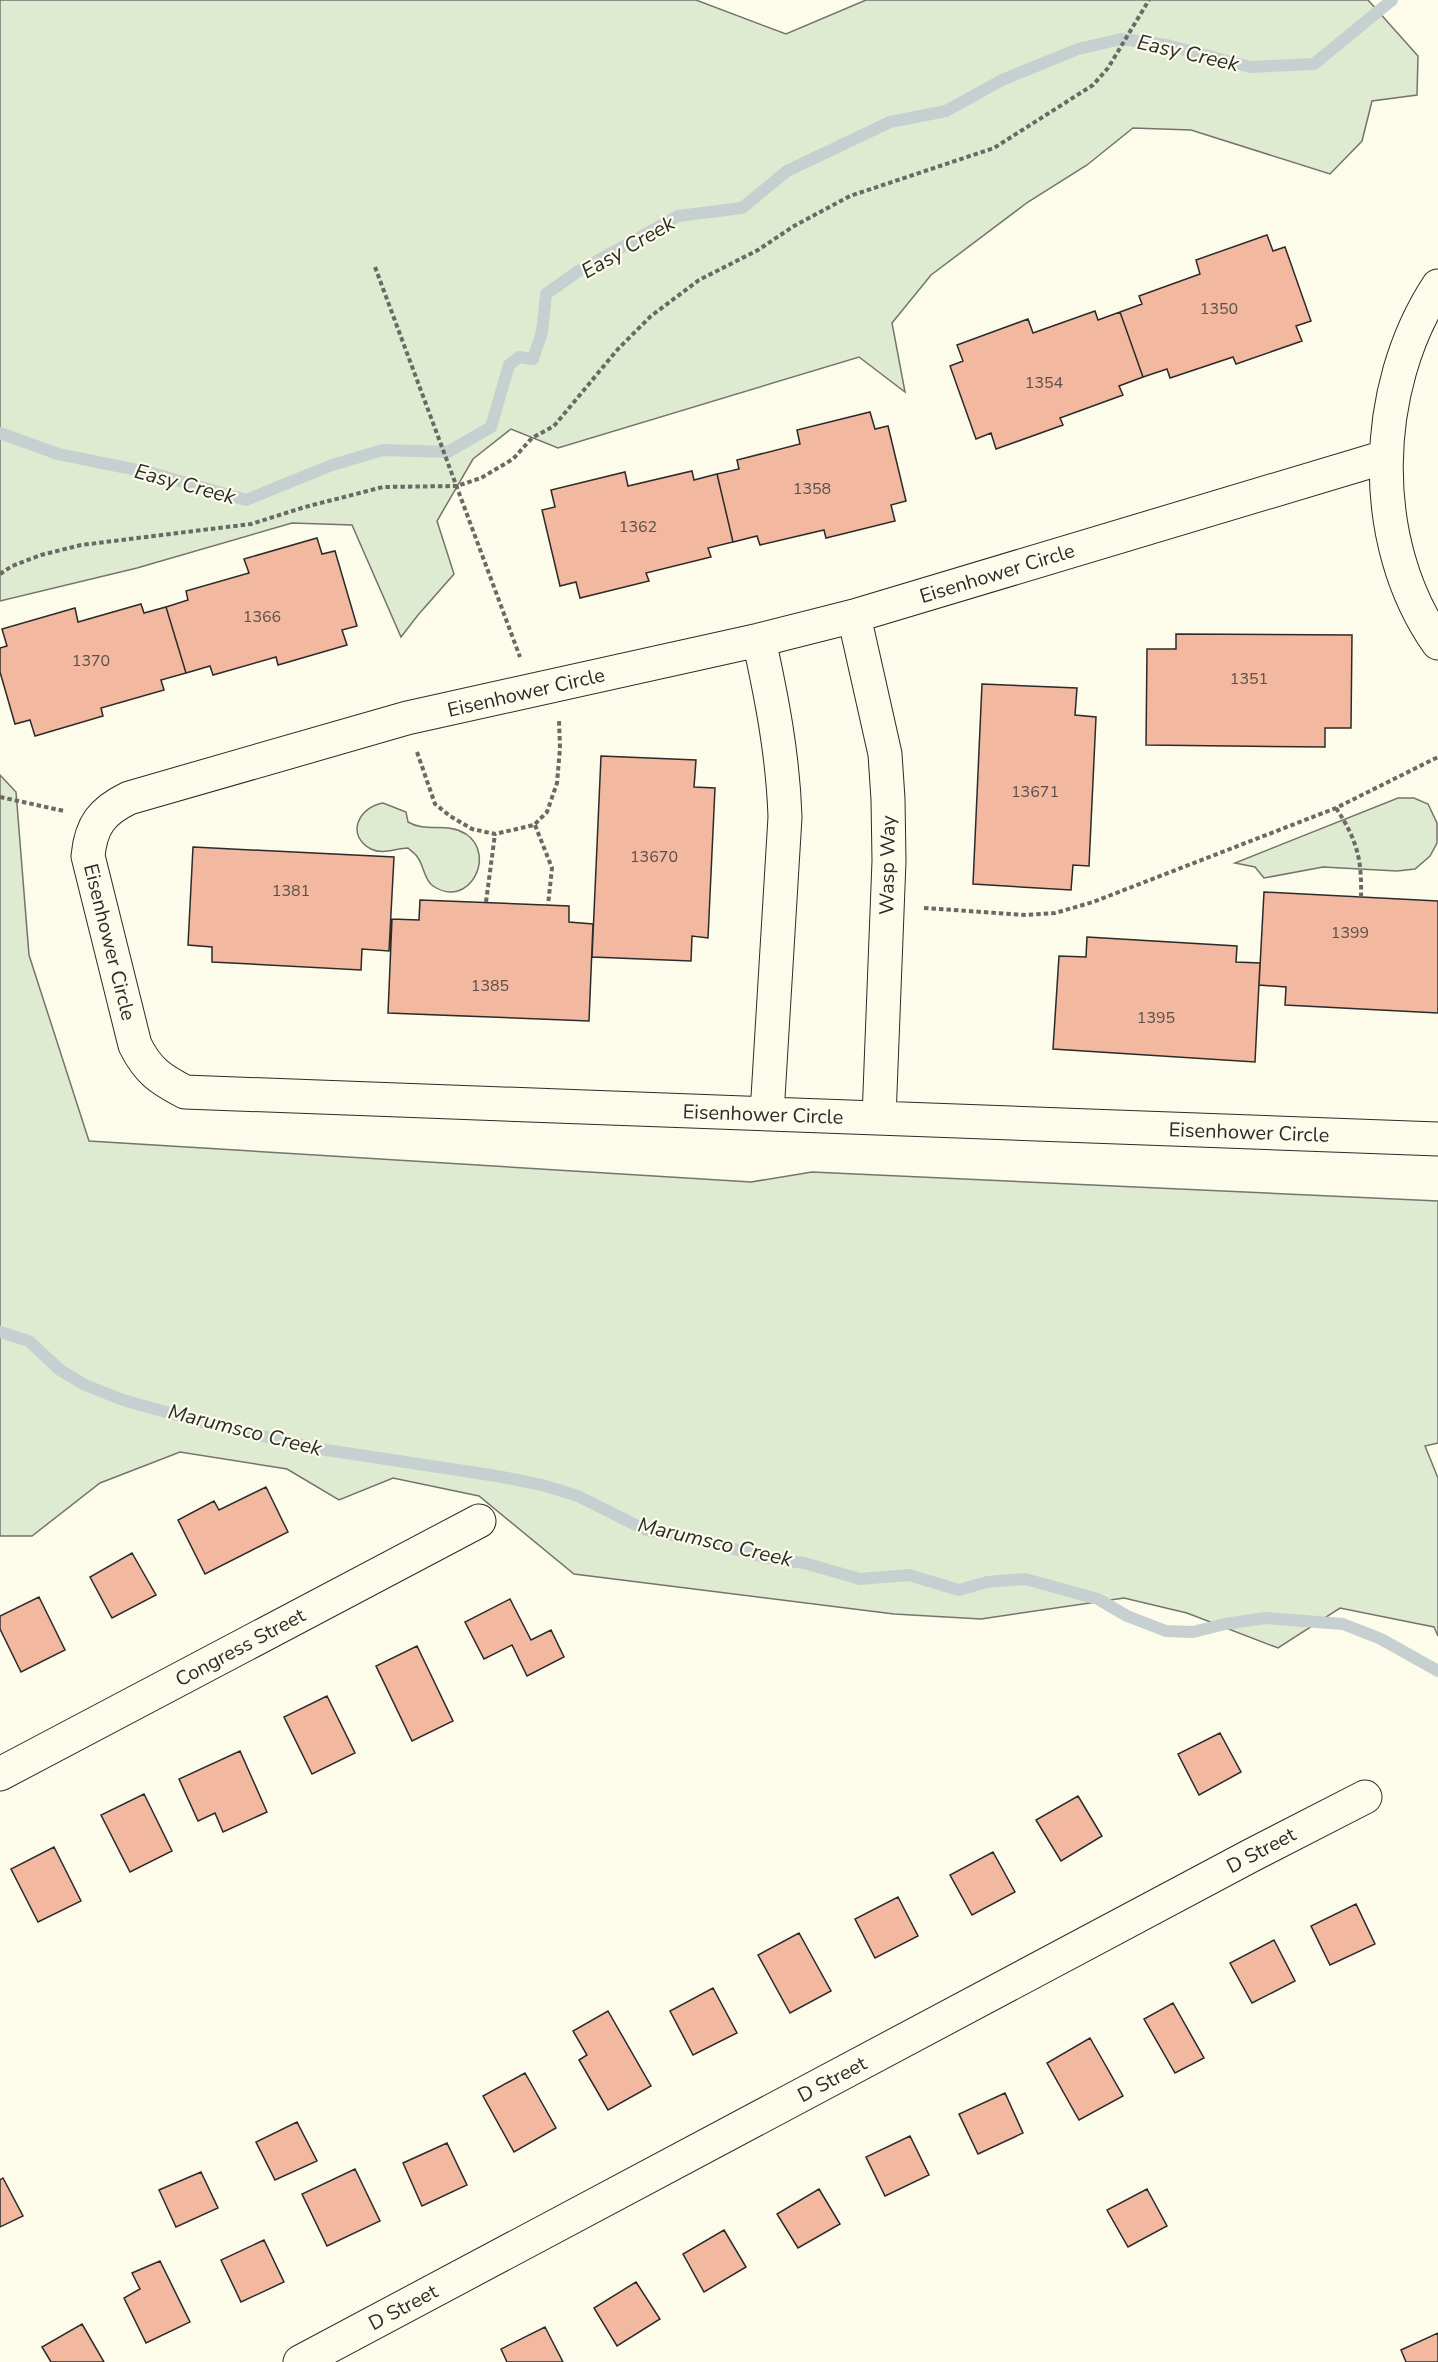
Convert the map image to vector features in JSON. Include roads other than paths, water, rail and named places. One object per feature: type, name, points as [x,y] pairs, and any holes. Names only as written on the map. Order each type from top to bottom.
[{"type":"street","points":[[1438,286],[1426,304],[1404,353],[1390,405],[1385,457],[1388,501],[1408,589],[1438,643]]},
{"type":"street","name":"Eisenhower Circle","points":[[1385,457],[854,615],[759,640],[407,718],[129,798],[113,806],[100,819],[90,839],[88,856],[135,1045],[146,1065],[163,1080],[185,1092],[1438,1138]]},
{"type":"street","name":"Wasp Way","points":[[854,615],[885,754],[890,861],[879,1118]]},
{"type":"street","points":[[759,640],[774,707],[784,775],[785,817],[767,1114]]},
{"type":"street","name":"Congress Street","points":[[0,1774],[479,1521]]},
{"type":"street","name":"D Street","points":[[300,2362],[1365,1797]]},
{"type":"waterway","name":"Easy Creek","points":[[0,433],[58,454],[152,473],[246,500],[332,465],[383,450],[448,452],[491,427],[509,365],[519,357],[533,359],[542,332],[546,294],[577,272],[678,216],[742,208],[787,171],[890,122],[946,111],[1002,80],[1078,49],[1121,39],[1167,45],[1250,67],[1314,64],[1392,0]]},
{"type":"waterway","name":"Marumsco Creek","points":[[0,1332],[29,1341],[60,1370],[85,1385],[123,1400],[205,1423],[320,1449],[542,1485],[578,1496],[646,1530],[767,1558],[804,1563],[860,1579],[909,1575],[959,1590],[987,1582],[1025,1579],[1098,1599],[1127,1616],[1166,1631],[1193,1632],[1265,1618],[1343,1624],[1381,1639],[1438,1671]]}]
